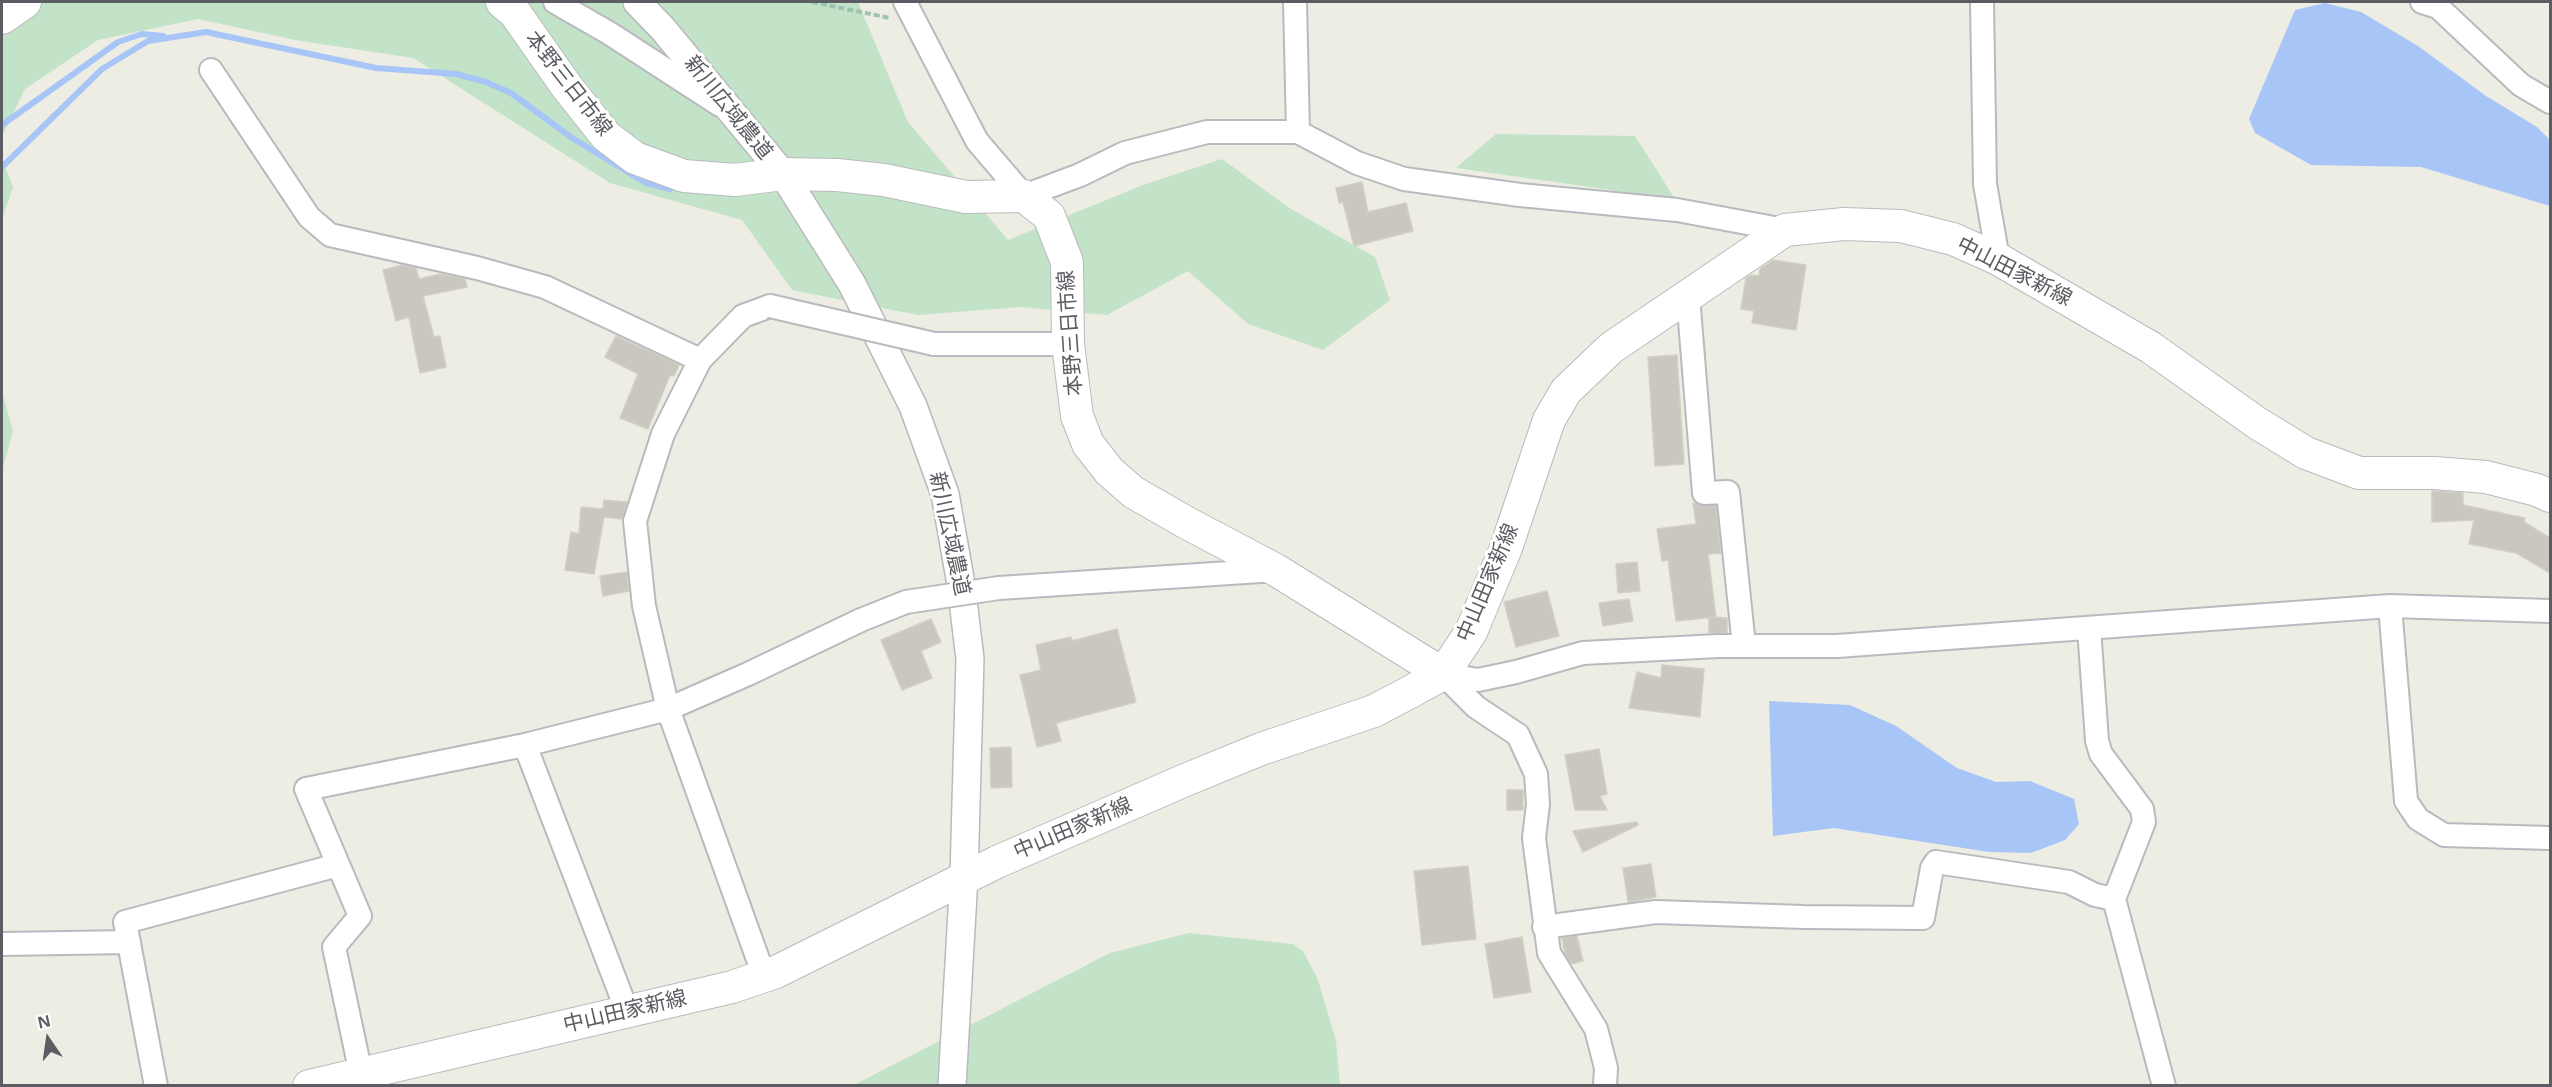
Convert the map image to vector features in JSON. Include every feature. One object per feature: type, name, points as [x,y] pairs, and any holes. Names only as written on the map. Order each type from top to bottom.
[{"type":"main road","points":[[2,18],[25,2]]},
{"type":"main road","name":"本野三日市線","points":[[502,2],[515,13],[567,87],[606,136],[635,158],[684,176],[735,180],[783,174],[837,175],[884,180],[966,197],[1024,196],[1049,216],[1067,262],[1068,344],[1077,416],[1088,444],[1109,471],[1133,492],[1276,570],[1443,674]]},
{"type":"main road","name":"中山田家新線","points":[[309,1086],[732,987],[764,976],[964,876],[1261,749],[1374,711],[1443,674],[1471,632],[1506,548],[1549,420],[1566,391],[1611,348],[1785,230],[1844,224],[1901,226],[1953,239],[1998,259],[2150,347],[2257,423],[2306,453],[2359,473],[2434,473],[2486,477],[2537,490],[2550,496]]},
{"type":"street","points":[[555,2],[609,33],[734,114]]},
{"type":"street","name":"新川広域農道","points":[[637,2],[663,28],[783,174],[852,284],[913,406],[945,494],[961,584],[970,659],[964,876],[952,1086]]},
{"type":"street","points":[[905,2],[977,141],[1024,196],[1080,176],[1125,153],[1207,132],[1298,132],[1357,163],[1404,179],[1520,195],[1677,210],[1785,230]]},
{"type":"street","points":[[1295,2],[1298,132]]},
{"type":"street","points":[[1982,2],[1985,184],[1998,259]]},
{"type":"street","points":[[2422,2],[2438,7],[2521,85],[2550,102]]},
{"type":"street","points":[[211,70],[309,217],[330,235],[477,268],[545,287],[700,360]]},
{"type":"street","points":[[1688,296],[1704,493],[1728,492],[1744,646]]},
{"type":"street","points":[[764,976],[668,709],[644,606],[635,521],[663,434],[700,360],[743,316],[770,306],[934,344],[1068,344]]},
{"type":"street","points":[[361,1074],[334,947],[360,916],[306,789],[525,745],[668,709],[861,620],[906,602],[999,588],[1276,570]]},
{"type":"street","points":[[1443,674],[1478,680],[1583,653],[1744,646],[1837,646],[2390,606],[2550,611]]},
{"type":"street","points":[[2390,606],[2406,801],[2418,819],[2444,835],[2550,838]]},
{"type":"street","points":[[2090,628],[2097,741],[2101,754],[2142,809],[2144,822],[2114,899],[2164,1086]]},
{"type":"street","points":[[1443,674],[1476,707],[1518,735],[1536,774],[1538,804],[1534,838],[1549,953],[1596,1029],[1606,1068],[1605,1086]]},
{"type":"street","points":[[525,745],[627,1011]]},
{"type":"street","points":[[1544,927],[1656,912],[1923,918],[1932,868],[1936,862],[2069,882],[2096,896],[2114,899]]},
{"type":"street","points":[[156,1086],[125,922],[338,865]]},
{"type":"street","points":[[2,944],[129,942]]},
{"type":"path","points":[[812,2],[917,24]]},
{"type":"green space","points":[[2,2],[858,2],[908,122],[1008,240],[1143,185],[1222,159],[1291,209],[1375,257],[1390,300],[1323,350],[1248,324],[1188,271],[1107,315],[1021,307],[918,315],[792,290],[742,220],[610,183],[413,58],[295,40],[198,19],[98,40],[25,89],[2,136]]},
{"type":"green space","points":[[1496,134],[1635,136],[1675,199],[1456,168]]},
{"type":"green space","points":[[2,160],[13,187],[2,219]]},
{"type":"green space","points":[[2,392],[13,431],[2,471]]},
{"type":"green space","points":[[1189,933],[1293,944],[1303,951],[1318,980],[1336,1041],[1340,1085],[852,1086],[1110,953]]},
{"type":"water","points":[[2325,3],[2361,12],[2418,46],[2486,96],[2537,127],[2550,140],[2550,206],[2421,167],[2311,165],[2255,133],[2249,119],[2295,10]]},
{"type":"water","points":[[1769,701],[1850,705],[1896,726],[1957,768],[1996,782],[2030,781],[2074,799],[2079,824],[2065,840],[2031,853],[1989,852],[1834,828],[1773,836]]},
{"type":"building","points":[[1362,182],[1368,212],[1406,203],[1413,231],[1354,246],[1343,202],[1339,203],[1336,188]]},
{"type":"building","points":[[1773,260],[1806,265],[1796,330],[1752,323],[1754,311],[1741,309],[1746,278],[1751,275],[1759,276],[1760,269]]},
{"type":"building","points":[[403,265],[416,268],[419,279],[441,274],[465,279],[467,287],[423,296],[434,337],[440,336],[446,367],[420,373],[409,317],[396,321],[383,270]]},
{"type":"building","points":[[616,336],[679,365],[674,376],[670,375],[648,429],[620,418],[638,374],[605,357]]},
{"type":"building","points":[[1677,355],[1684,464],[1655,466],[1648,357]]},
{"type":"building","points":[[2432,491],[2463,493],[2463,505],[2525,518],[2524,522],[2550,538],[2550,573],[2516,553],[2469,544],[2474,520],[2432,522]]},
{"type":"building","points":[[604,500],[627,502],[622,519],[604,517],[594,574],[565,570],[571,532],[579,534],[581,507],[603,509]]},
{"type":"building","points":[[1693,503],[1716,506],[1721,553],[1708,554],[1716,617],[1676,621],[1668,560],[1662,561],[1657,529],[1696,524]]},
{"type":"building","points":[[1637,562],[1640,591],[1618,593],[1616,564]]},
{"type":"building","points":[[627,572],[629,591],[603,596],[600,576]]},
{"type":"building","points":[[1547,591],[1559,636],[1516,647],[1504,602]]},
{"type":"building","points":[[1629,599],[1633,621],[1603,626],[1599,603]]},
{"type":"building","points":[[1709,617],[1727,618],[1727,633],[1709,633]]},
{"type":"building","points":[[931,619],[941,642],[921,651],[932,678],[902,690],[881,640]]},
{"type":"building","points":[[1117,629],[1136,702],[1056,723],[1061,741],[1037,747],[1020,675],[1041,670],[1036,645],[1071,637],[1072,641]]},
{"type":"building","points":[[1662,665],[1704,669],[1700,717],[1629,708],[1637,672],[1661,678]]},
{"type":"building","points":[[1011,747],[1012,787],[991,788],[990,748]]},
{"type":"building","points":[[1599,749],[1607,794],[1600,796],[1607,810],[1575,810],[1565,755]]},
{"type":"building","points":[[1507,790],[1523,790],[1523,810],[1507,810]]},
{"type":"building","points":[[1637,822],[1638,825],[1583,852],[1573,831]]},
{"type":"building","points":[[1651,864],[1656,897],[1628,902],[1623,868]]},
{"type":"building","points":[[1468,866],[1476,939],[1422,945],[1414,871]]},
{"type":"building","points":[[1577,936],[1583,961],[1571,964],[1565,954],[1562,938]]},
{"type":"building","points":[[1522,937],[1531,992],[1494,998],[1485,944]]},
{"type":"waterway","points":[[2,167],[102,69],[148,41],[206,32],[376,68],[456,74],[486,82],[511,93],[572,138],[646,183],[670,189]]},
{"type":"waterway","points":[[2,125],[118,42],[142,34],[163,36]]}]
